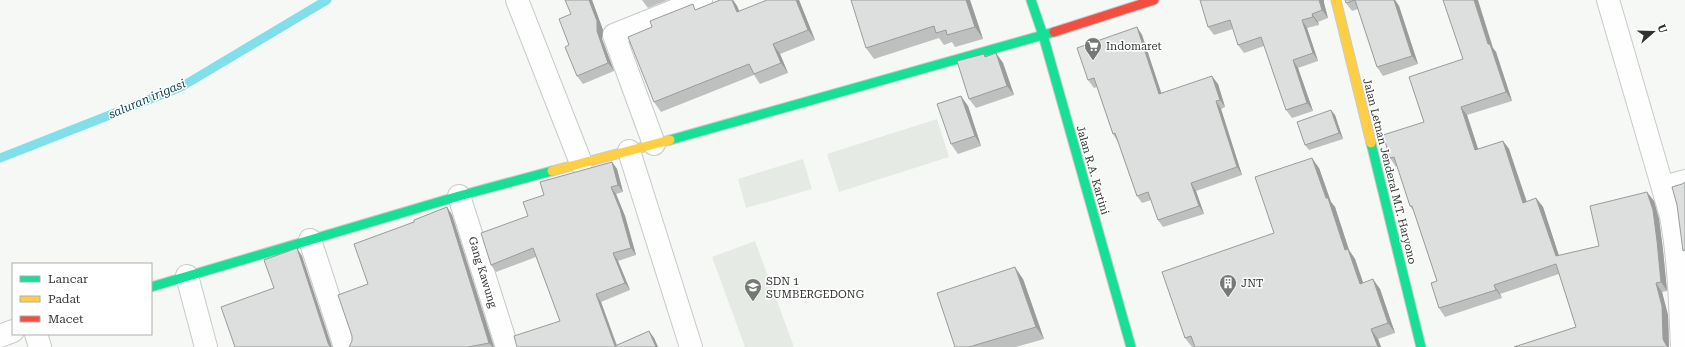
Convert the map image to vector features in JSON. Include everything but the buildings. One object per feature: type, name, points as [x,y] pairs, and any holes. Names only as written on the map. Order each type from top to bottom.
[{"type":"street","points":[[517,0],[581,162]]},
{"type":"street","points":[[654,144],[614,35],[701,0]]},
{"type":"street","name":"Jalan R.A. Kartini","points":[[1031,0],[1043,35],[1130,347]]},
{"type":"street","points":[[152,287],[459,196],[581,162],[629,151],[1043,35],[1154,0]]},
{"type":"street","name":"Jalan Letnan Jenderal M.T. Haryono","points":[[1336,0],[1421,347]]},
{"type":"street","points":[[1608,0],[1677,185],[1671,216],[1676,241],[1682,347]]},
{"type":"street","points":[[629,151],[691,347]]},
{"type":"street","name":"Gang Kawung","points":[[459,196],[507,347]]},
{"type":"street","points":[[310,240],[345,347]]},
{"type":"street","points":[[187,276],[206,347]]},
{"type":"street","points":[[0,336],[12,331]]},
{"type":"street","points":[[36,335],[40,347]]},
{"type":"shaded area","points":[[937,119],[949,157],[839,192],[827,154]]},
{"type":"shaded area","points":[[803,159],[812,189],[746,208],[738,179]]},
{"type":"shaded area","name":"SDN 1 SUMBERGEDONG","points":[[755,241],[794,347],[745,347],[712,257]]},
{"type":"waterway","name":"saluran irigasi","points":[[0,158],[181,87],[327,0]]},
{"type":"traffic: fast","points":[[1031,0],[1043,35],[1131,347]]},
{"type":"traffic: fast","points":[[670,140],[1054,32]]},
{"type":"traffic: fast","points":[[1371,143],[1421,347]]},
{"type":"traffic: fast","points":[[152,287],[459,196],[552,171]]},
{"type":"traffic: slow","points":[[1336,0],[1371,143]]},
{"type":"traffic: slow","points":[[552,171],[670,140]]},
{"type":"traffic: jam","points":[[1054,32],[1154,0]]},
{"type":"place","name":"Indomaret","points":[[1093,61]]},
{"type":"place","name":"JNT","points":[[1228,298]]},
{"type":"place","name":"SDN 1 SUMBERGEDONG","points":[[753,302]]}]
